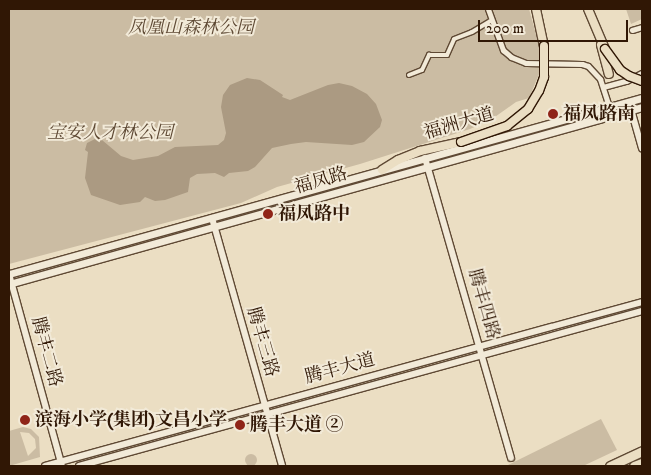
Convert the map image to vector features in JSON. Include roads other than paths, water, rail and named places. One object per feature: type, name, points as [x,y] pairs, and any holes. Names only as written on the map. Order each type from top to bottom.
[{"type":"highway","points":[[610,466],[642,451]]},
{"type":"highway","points":[[634,466],[642,463]]},
{"type":"main road","name":"福洲大道","points":[[382,170],[398,160],[420,152],[461,142],[507,126],[528,109],[539,91],[544,77],[544,46],[536,9]]},
{"type":"main road","points":[[588,9],[610,74]]},
{"type":"main road","points":[[598,36],[620,70],[642,81]]},
{"type":"main road","name":"福凤路","points":[[9,274],[642,98]]},
{"type":"main road","name":"福凤路","points":[[10,283],[642,107]]},
{"type":"main road","points":[[295,194],[298,203]]},
{"type":"street","points":[[488,9],[503,50],[511,57],[534,64],[585,65],[597,73],[609,107]]},
{"type":"street","points":[[409,75],[422,70],[429,55],[447,55],[454,39],[472,32],[490,21]]},
{"type":"street","points":[[632,30],[642,26]]},
{"type":"street","points":[[603,87],[626,81],[642,73]]},
{"type":"street","points":[[629,102],[642,148]]},
{"type":"street","name":"腾丰四路","points":[[425,158],[511,458]]},
{"type":"street","name":"腾丰三路","points":[[212,218],[282,466]]},
{"type":"street","name":"腾丰二路","points":[[9,274],[61,464]]},
{"type":"street","name":"腾丰大道","points":[[45,466],[61,464],[642,302]]},
{"type":"street","name":"腾丰大道","points":[[79,466],[642,311]]},
{"type":"place","name":"福凤路南","points":[[553,114]]},
{"type":"place","name":"福凤路中","points":[[268,214]]},
{"type":"place","name":"滨海小学(集团)文昌小学","points":[[25,420]]},
{"type":"place","name":"腾丰大道 ②","points":[[240,425]]},
{"type":"park label","name":"凤凰山森林公园","points":[[191,28]]},
{"type":"park label","name":"宝安人才林公园","points":[[110,133]]}]
